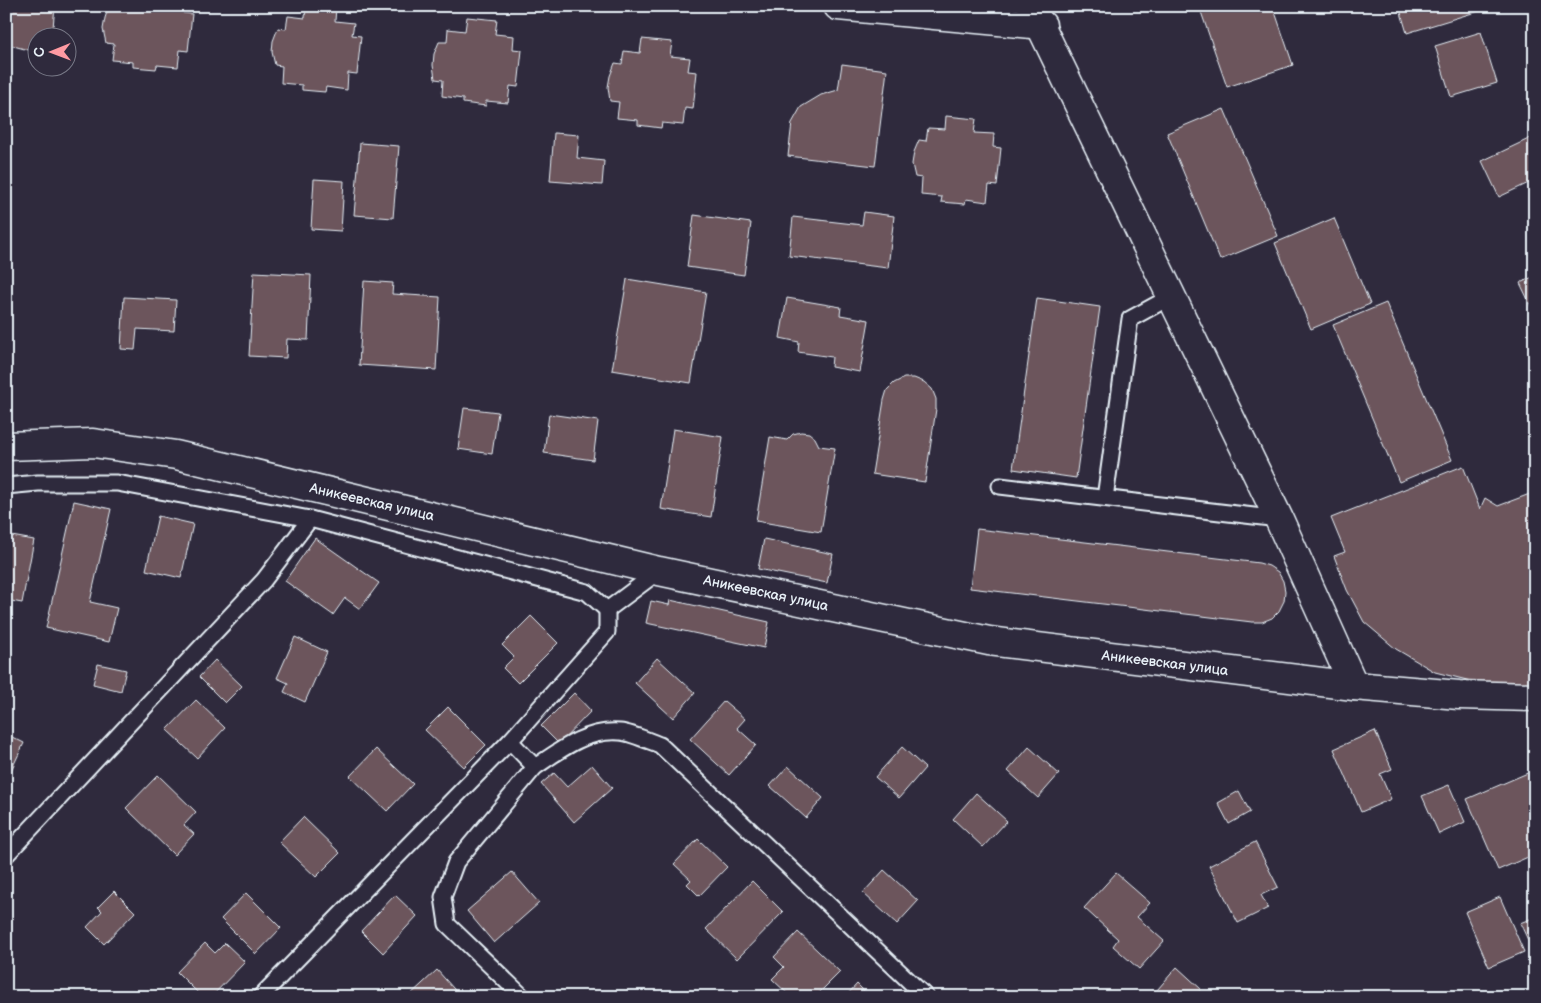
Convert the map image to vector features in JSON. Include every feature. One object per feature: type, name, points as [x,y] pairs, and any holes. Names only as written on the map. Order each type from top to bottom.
[{"type":"street","points":[[838,6],[1036,16],[1279,519],[1354,686]]},
{"type":"street","name":"Аникеевская улица","points":[[6,446],[93,443],[176,455],[659,570],[989,641],[1354,686],[1459,695],[1535,697]]},
{"type":"lane","points":[[1105,498],[1130,319],[1172,296]]},
{"type":"lane","points":[[6,486],[38,483],[117,483],[310,519],[586,592],[607,610],[607,632],[510,741],[260,997]]},
{"type":"lane","points":[[1000,486],[1279,519]]},
{"type":"lane","points":[[6,854],[264,580],[310,519]]},
{"type":"lane","points":[[607,610],[659,570]]},
{"type":"lane","points":[[523,997],[448,924],[443,897],[456,862],[534,767],[574,741],[600,733],[621,732],[660,745],[926,997]]},
{"type":"lane","points":[[510,741],[534,767]]},
{"type":"building","points":[[6,6],[55,6],[53,28],[28,28],[28,50],[6,44]]},
{"type":"building","points":[[109,6],[184,6],[183,13],[192,14],[188,51],[180,50],[178,67],[157,65],[156,69],[133,67],[133,62],[112,60],[114,44],[106,43],[103,29]]},
{"type":"building","points":[[306,6],[336,7],[335,21],[354,23],[352,35],[361,36],[357,74],[348,73],[347,90],[326,87],[325,92],[302,90],[302,85],[281,83],[282,66],[275,65],[272,52],[273,41],[278,28],[286,29],[288,16],[305,18]]},
{"type":"building","points":[[1199,6],[1273,6],[1293,65],[1227,87]]},
{"type":"building","points":[[1399,6],[1478,6],[1479,11],[1407,33]]},
{"type":"building","points":[[467,17],[497,20],[495,34],[514,36],[513,49],[522,50],[518,87],[510,86],[508,103],[486,101],[486,106],[463,103],[463,99],[442,96],[443,80],[435,79],[434,54],[439,42],[447,42],[448,29],[465,31]]},
{"type":"building","points":[[1481,32],[1497,83],[1451,97],[1435,46]]},
{"type":"building","points":[[642,39],[672,42],[670,56],[690,58],[688,71],[697,72],[693,109],[685,108],[683,125],[662,123],[661,128],[638,125],[638,120],[617,118],[619,102],[610,101],[608,87],[610,76],[615,63],[622,64],[624,51],[640,53]]},
{"type":"building","points":[[842,64],[887,70],[875,166],[788,156],[792,123],[801,107],[821,95],[838,90]]},
{"type":"building","points":[[1224,109],[1278,236],[1220,260],[1167,133]]},
{"type":"building","points":[[946,116],[976,119],[974,133],[994,134],[993,147],[1001,148],[997,186],[989,185],[987,202],[966,199],[965,204],[941,202],[942,197],[921,195],[922,178],[915,177],[912,164],[914,152],[919,140],[926,141],[928,128],[945,129]]},
{"type":"building","points":[[554,133],[579,135],[577,158],[604,161],[602,185],[550,181]]},
{"type":"building","points":[[1535,136],[1535,180],[1499,197],[1482,161]]},
{"type":"building","points":[[360,143],[399,146],[393,218],[354,215]]},
{"type":"building","points":[[314,179],[344,181],[341,231],[311,229]]},
{"type":"building","points":[[864,212],[894,216],[888,268],[789,256],[793,217],[862,225]]},
{"type":"building","points":[[694,215],[751,223],[744,275],[687,267]]},
{"type":"building","points":[[1334,218],[1370,304],[1311,329],[1275,243]]},
{"type":"building","points":[[254,272],[311,275],[308,340],[287,339],[286,358],[249,356]]},
{"type":"building","points":[[1535,276],[1535,314],[1520,283]]},
{"type":"building","points":[[627,279],[706,292],[691,383],[612,370]]},
{"type":"building","points":[[364,281],[393,283],[392,294],[440,297],[436,370],[359,365]]},
{"type":"building","points":[[124,297],[176,300],[174,331],[137,329],[135,350],[121,349]]},
{"type":"building","points":[[787,298],[841,307],[840,315],[869,320],[860,372],[831,367],[832,357],[798,352],[799,342],[780,338]]},
{"type":"building","points":[[1037,298],[1100,307],[1076,478],[1013,469]]},
{"type":"building","points":[[1386,303],[1452,460],[1399,482],[1333,325]]},
{"type":"building","points":[[904,378],[914,378],[924,382],[932,389],[936,399],[925,482],[872,474],[887,390],[894,383]]},
{"type":"building","points":[[464,408],[498,412],[492,454],[458,449]]},
{"type":"building","points":[[549,414],[598,421],[593,460],[544,453]]},
{"type":"building","points":[[673,429],[723,437],[711,517],[661,509]]},
{"type":"building","points":[[809,433],[815,438],[819,446],[835,448],[821,532],[756,521],[770,437],[787,440],[793,434]]},
{"type":"building","points":[[1463,466],[1480,509],[1485,498],[1498,506],[1535,492],[1535,685],[1475,682],[1435,672],[1396,649],[1364,622],[1347,590],[1334,556],[1345,552],[1331,518]]},
{"type":"building","points":[[74,501],[111,509],[90,602],[117,608],[109,642],[46,628]]},
{"type":"building","points":[[158,516],[193,524],[181,578],[146,570]]},
{"type":"building","points":[[977,529],[1259,563],[1269,566],[1278,572],[1283,581],[1284,601],[1279,611],[1272,618],[1262,622],[1252,622],[970,588]]},
{"type":"building","points":[[6,535],[34,540],[22,603],[6,600]]},
{"type":"building","points":[[315,538],[379,583],[360,609],[345,598],[333,615],[285,581]]},
{"type":"building","points":[[764,539],[833,554],[827,583],[758,569]]},
{"type":"building","points":[[670,600],[769,622],[764,648],[646,623],[651,601],[669,605]]},
{"type":"building","points":[[531,616],[558,643],[518,683],[503,668],[514,657],[502,645]]},
{"type":"building","points":[[295,637],[327,652],[305,702],[284,692],[288,683],[277,678]]},
{"type":"building","points":[[657,658],[695,693],[673,718],[635,683]]},
{"type":"building","points":[[215,660],[242,686],[225,703],[199,677]]},
{"type":"building","points":[[98,664],[126,670],[121,691],[93,684]]},
{"type":"building","points":[[574,693],[591,711],[559,744],[541,726]]},
{"type":"building","points":[[196,700],[225,728],[197,758],[167,730]]},
{"type":"building","points":[[724,701],[745,719],[737,728],[756,745],[729,775],[690,739]]},
{"type":"building","points":[[448,707],[486,745],[464,767],[425,730]]},
{"type":"building","points":[[1375,731],[1392,769],[1380,774],[1391,799],[1361,812],[1334,749]]},
{"type":"building","points":[[6,734],[24,743],[7,779],[6,779]]},
{"type":"building","points":[[902,747],[925,768],[899,798],[875,777]]},
{"type":"building","points":[[1029,747],[1059,774],[1038,798],[1008,771]]},
{"type":"building","points":[[376,749],[413,784],[387,811],[350,776]]},
{"type":"building","points":[[592,765],[612,788],[574,822],[541,784],[554,773],[567,787]]},
{"type":"building","points":[[788,766],[823,798],[806,818],[770,786]]},
{"type":"building","points":[[1530,772],[1535,784],[1535,854],[1498,870],[1467,799]]},
{"type":"building","points":[[158,775],[196,812],[184,825],[194,834],[174,855],[126,808]]},
{"type":"building","points":[[1449,785],[1465,822],[1439,834],[1422,796]]},
{"type":"building","points":[[1239,791],[1250,812],[1229,824],[1218,803]]},
{"type":"building","points":[[976,793],[1007,821],[983,847],[953,819]]},
{"type":"building","points":[[303,817],[340,853],[316,877],[279,842]]},
{"type":"building","points":[[698,839],[727,867],[699,896],[687,884],[691,880],[674,864]]},
{"type":"building","points":[[1255,842],[1278,887],[1261,895],[1268,908],[1238,923],[1209,866]]},
{"type":"building","points":[[884,870],[918,901],[897,924],[863,893]]},
{"type":"building","points":[[512,872],[539,903],[494,943],[467,911]]},
{"type":"building","points":[[1116,873],[1150,903],[1137,917],[1164,941],[1139,969],[1113,946],[1118,939],[1084,908]]},
{"type":"building","points":[[752,881],[783,912],[737,959],[706,929]]},
{"type":"building","points":[[114,891],[135,912],[104,944],[87,927],[102,911],[98,907]]},
{"type":"building","points":[[246,893],[281,928],[256,954],[221,919]]},
{"type":"building","points":[[395,895],[417,916],[383,953],[361,931]]},
{"type":"building","points":[[1500,897],[1524,952],[1489,967],[1465,912]]},
{"type":"building","points":[[1535,917],[1535,955],[1520,923]]},
{"type":"building","points":[[798,932],[840,972],[815,997],[791,997],[772,979],[784,967],[774,957]]},
{"type":"building","points":[[205,943],[215,953],[225,943],[245,962],[211,997],[202,997],[177,972]]},
{"type":"building","points":[[1177,967],[1201,989],[1194,997],[1151,997]]},
{"type":"building","points":[[437,970],[461,997],[408,997]]},
{"type":"building","points":[[857,984],[870,997],[845,997]]}]
